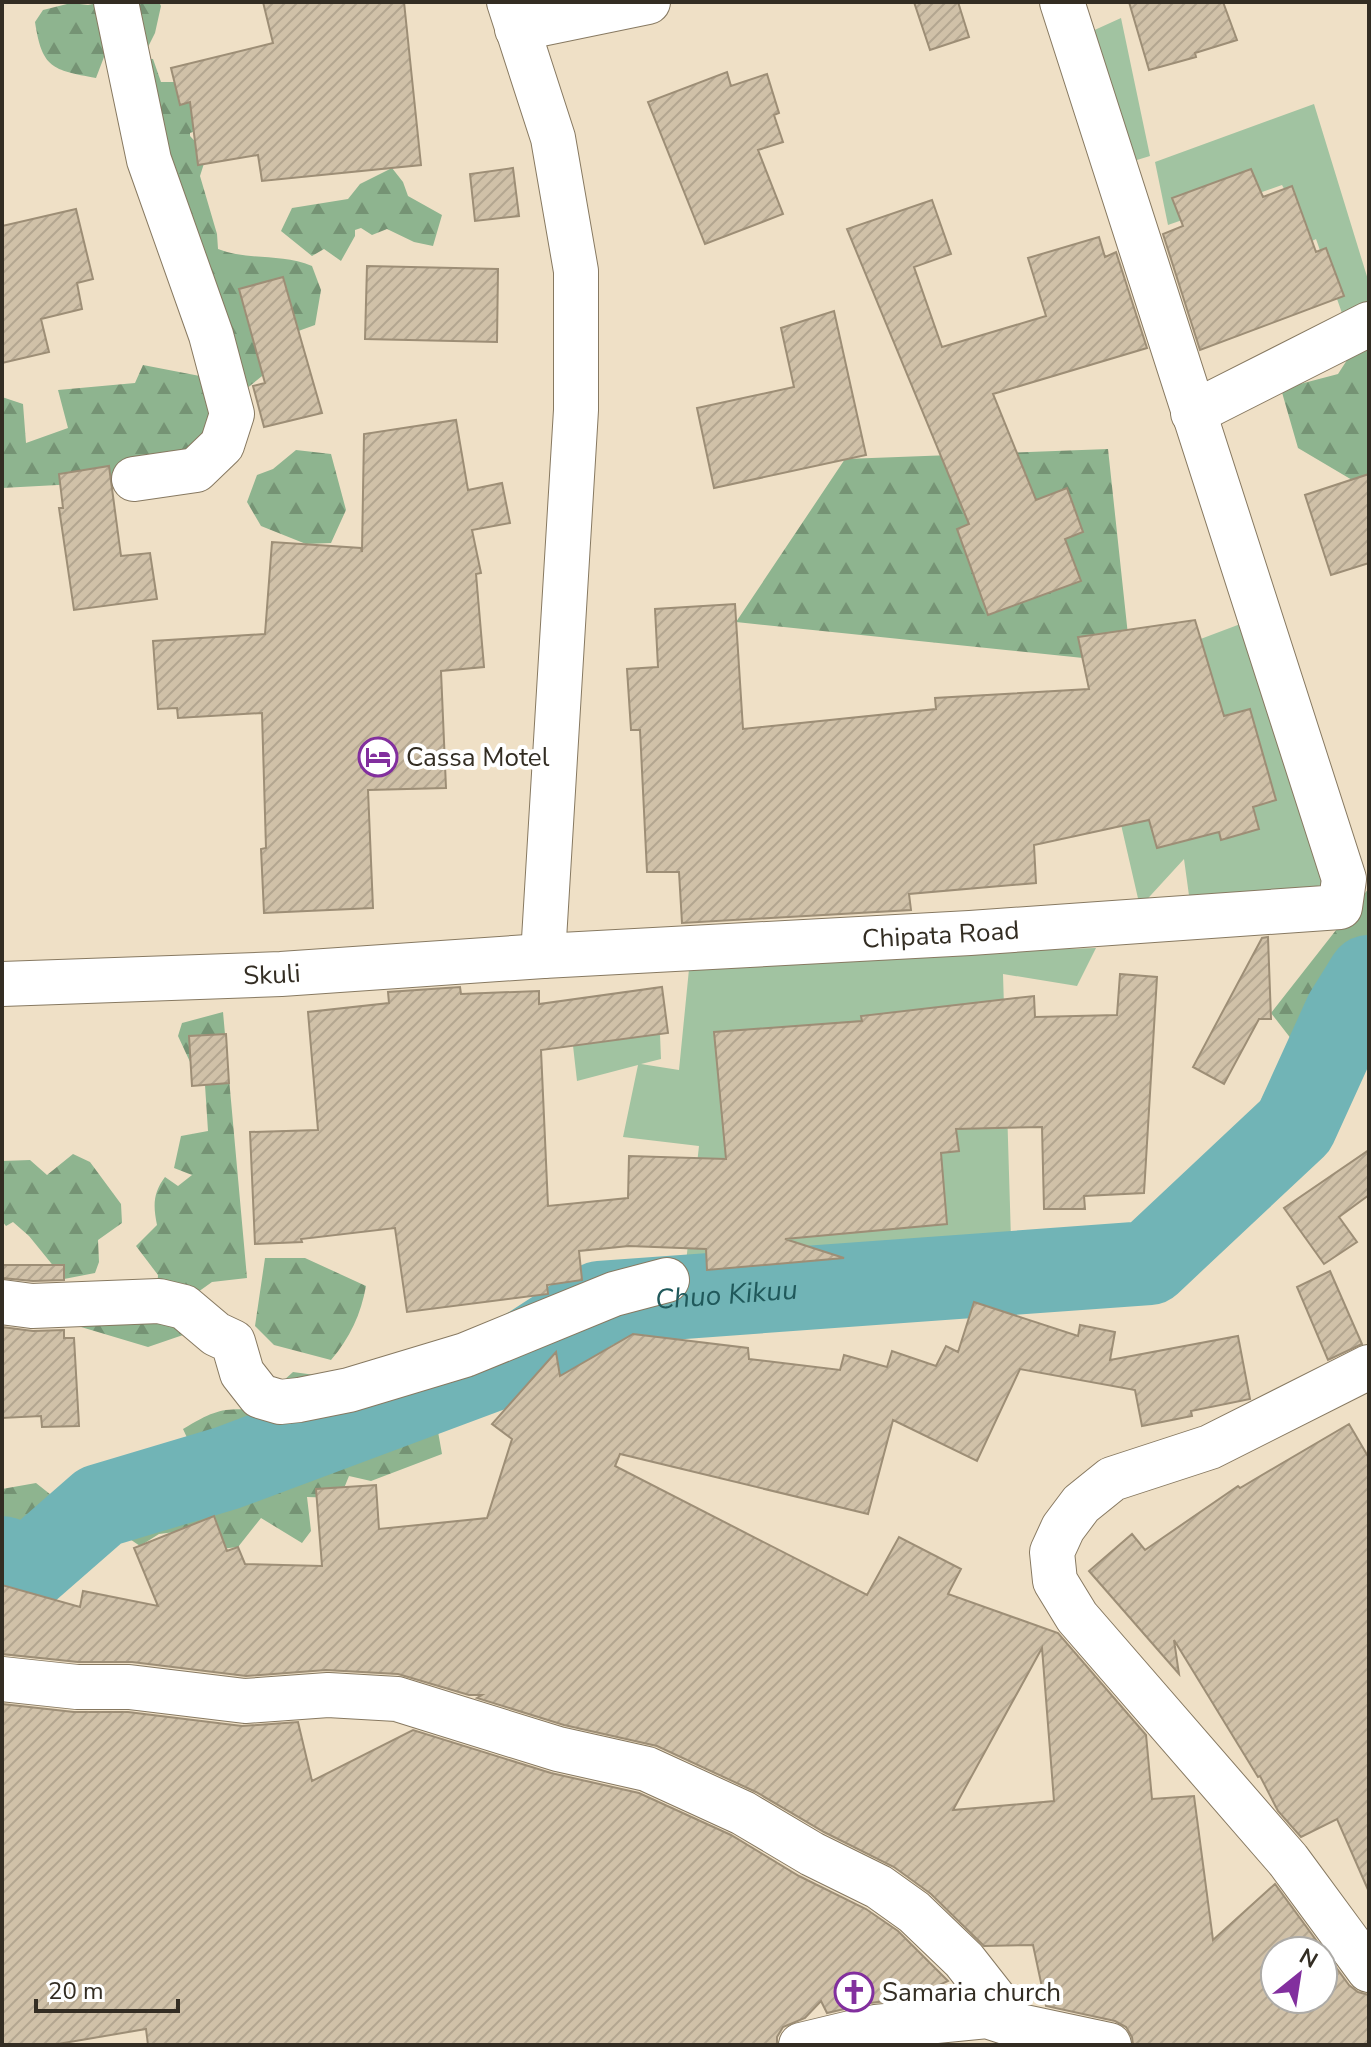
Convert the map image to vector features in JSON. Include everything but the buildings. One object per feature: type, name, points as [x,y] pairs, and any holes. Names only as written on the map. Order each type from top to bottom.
[{"type":"street","points":[[116,2],[149,160],[211,335],[232,414],[222,445],[196,470],[134,479]]},
{"type":"street","points":[[543,956],[576,410],[576,271],[553,138],[513,15],[648,2]]},
{"type":"street","points":[[1062,2],[1193,413],[1369,324]]},
{"type":"street","name":"Chipata Road","points":[[543,956],[819,942],[1340,907],[1344,879],[1193,413]]},
{"type":"street","name":"Skuli","points":[[2,984],[281,974],[543,956]]},
{"type":"street","points":[[2,1302],[32,1306],[159,1301],[184,1307],[216,1334],[233,1342],[242,1373],[260,1396],[280,1402],[349,1390],[465,1355],[614,1294],[667,1280]]},
{"type":"street","points":[[1369,1367],[1210,1447],[1112,1479],[1081,1504],[1063,1528],[1052,1552],[1055,1581],[1077,1617],[1288,1860],[1369,1970]]},
{"type":"street","points":[[2,1679],[77,1687],[129,1687],[245,1701],[328,1695],[397,1699],[558,1749],[647,1769],[743,1813],[812,1854],[879,1887],[914,1912],[964,1960],[1015,2025]]},
{"type":"street","points":[[801,2045],[876,2027],[987,2016],[1109,2045]]},
{"type":"green space","points":[[159,2],[161,6],[155,33],[144,55],[118,43],[104,57],[96,78],[59,69],[52,64],[41,49],[35,22],[43,10],[71,3],[88,5]]},
{"type":"green space","points":[[1121,18],[1150,156],[1114,167],[1088,33]]},
{"type":"green space","points":[[132,58],[153,59],[161,82],[188,82],[198,130],[190,136],[207,154],[200,176],[217,234],[218,249],[312,266],[321,290],[315,325],[279,338],[272,368],[246,389],[196,264],[201,238],[181,227]]},
{"type":"green space","points":[[1314,104],[1369,283],[1369,330],[1343,316],[1316,239],[1312,241],[1282,185],[1168,225],[1155,162]]},
{"type":"green space","points":[[392,168],[403,182],[408,196],[442,215],[433,246],[414,242],[387,229],[372,235],[361,228],[355,230],[355,236],[341,261],[324,249],[312,256],[281,231],[292,208],[348,199],[360,184]]},
{"type":"green space","points":[[1369,326],[1369,490],[1298,448],[1281,389],[1338,374]]},
{"type":"green space","points":[[143,365],[205,377],[226,432],[209,456],[76,484],[2,488],[2,397],[23,404],[26,443],[68,428],[58,390],[135,383]]},
{"type":"green space","points":[[1108,449],[1131,663],[736,622],[845,459]]},
{"type":"green space","points":[[296,450],[331,454],[346,510],[331,543],[306,544],[261,526],[247,502],[257,475],[273,469]]},
{"type":"green space","points":[[1243,623],[1329,895],[1191,910],[1184,859],[1140,907],[1093,703],[1137,663]]},
{"type":"green space","points":[[1369,888],[1369,1059],[1361,1073],[1325,1083],[1292,1160],[1216,1187],[1292,1040],[1271,1013]]},
{"type":"green space","points":[[1096,948],[1077,986],[1003,974],[1012,1273],[683,1289],[699,1146],[623,1137],[638,1065],[577,1081],[571,1028],[659,1009],[661,1059],[641,1064],[679,1070],[691,949],[741,959]]},
{"type":"green space","points":[[223,1012],[247,1278],[212,1282],[191,1297],[183,1335],[148,1347],[71,1324],[157,1293],[158,1275],[136,1246],[157,1225],[155,1200],[165,1177],[178,1186],[192,1175],[174,1168],[181,1136],[208,1131],[205,1085],[178,1036],[182,1023]]},
{"type":"green space","points":[[73,1154],[90,1162],[121,1204],[122,1223],[98,1240],[99,1262],[95,1273],[64,1279],[29,1236],[13,1222],[6,1226],[2,1221],[2,1161],[30,1160],[47,1175]]},
{"type":"green space","points":[[265,1258],[305,1258],[366,1286],[354,1325],[331,1360],[274,1345],[255,1326]]},
{"type":"green space","points":[[457,1351],[466,1382],[440,1402],[437,1426],[442,1454],[371,1481],[349,1476],[340,1498],[307,1497],[311,1531],[302,1543],[261,1518],[238,1547],[211,1550],[183,1531],[159,1534],[140,1546],[121,1533],[129,1517],[184,1506],[190,1495],[139,1499],[120,1504],[107,1510],[88,1529],[90,1505],[135,1467],[167,1474],[185,1463],[190,1444],[183,1429],[221,1411],[263,1410],[282,1382],[293,1372],[337,1378]]},
{"type":"green space","points":[[36,1483],[75,1514],[86,1539],[37,1572],[2,1574],[2,1489]]},
{"type":"waterway","name":"Chuo Kikuu","points":[[2,1558],[29,1568],[100,1506],[227,1468],[506,1364],[600,1303],[1149,1263],[1295,1126],[1346,1014],[1369,977]]},
{"type":"place","name":"Cassa Motel","points":[[378,757]]},
{"type":"place","name":"Samaria church","points":[[854,1992]]}]
